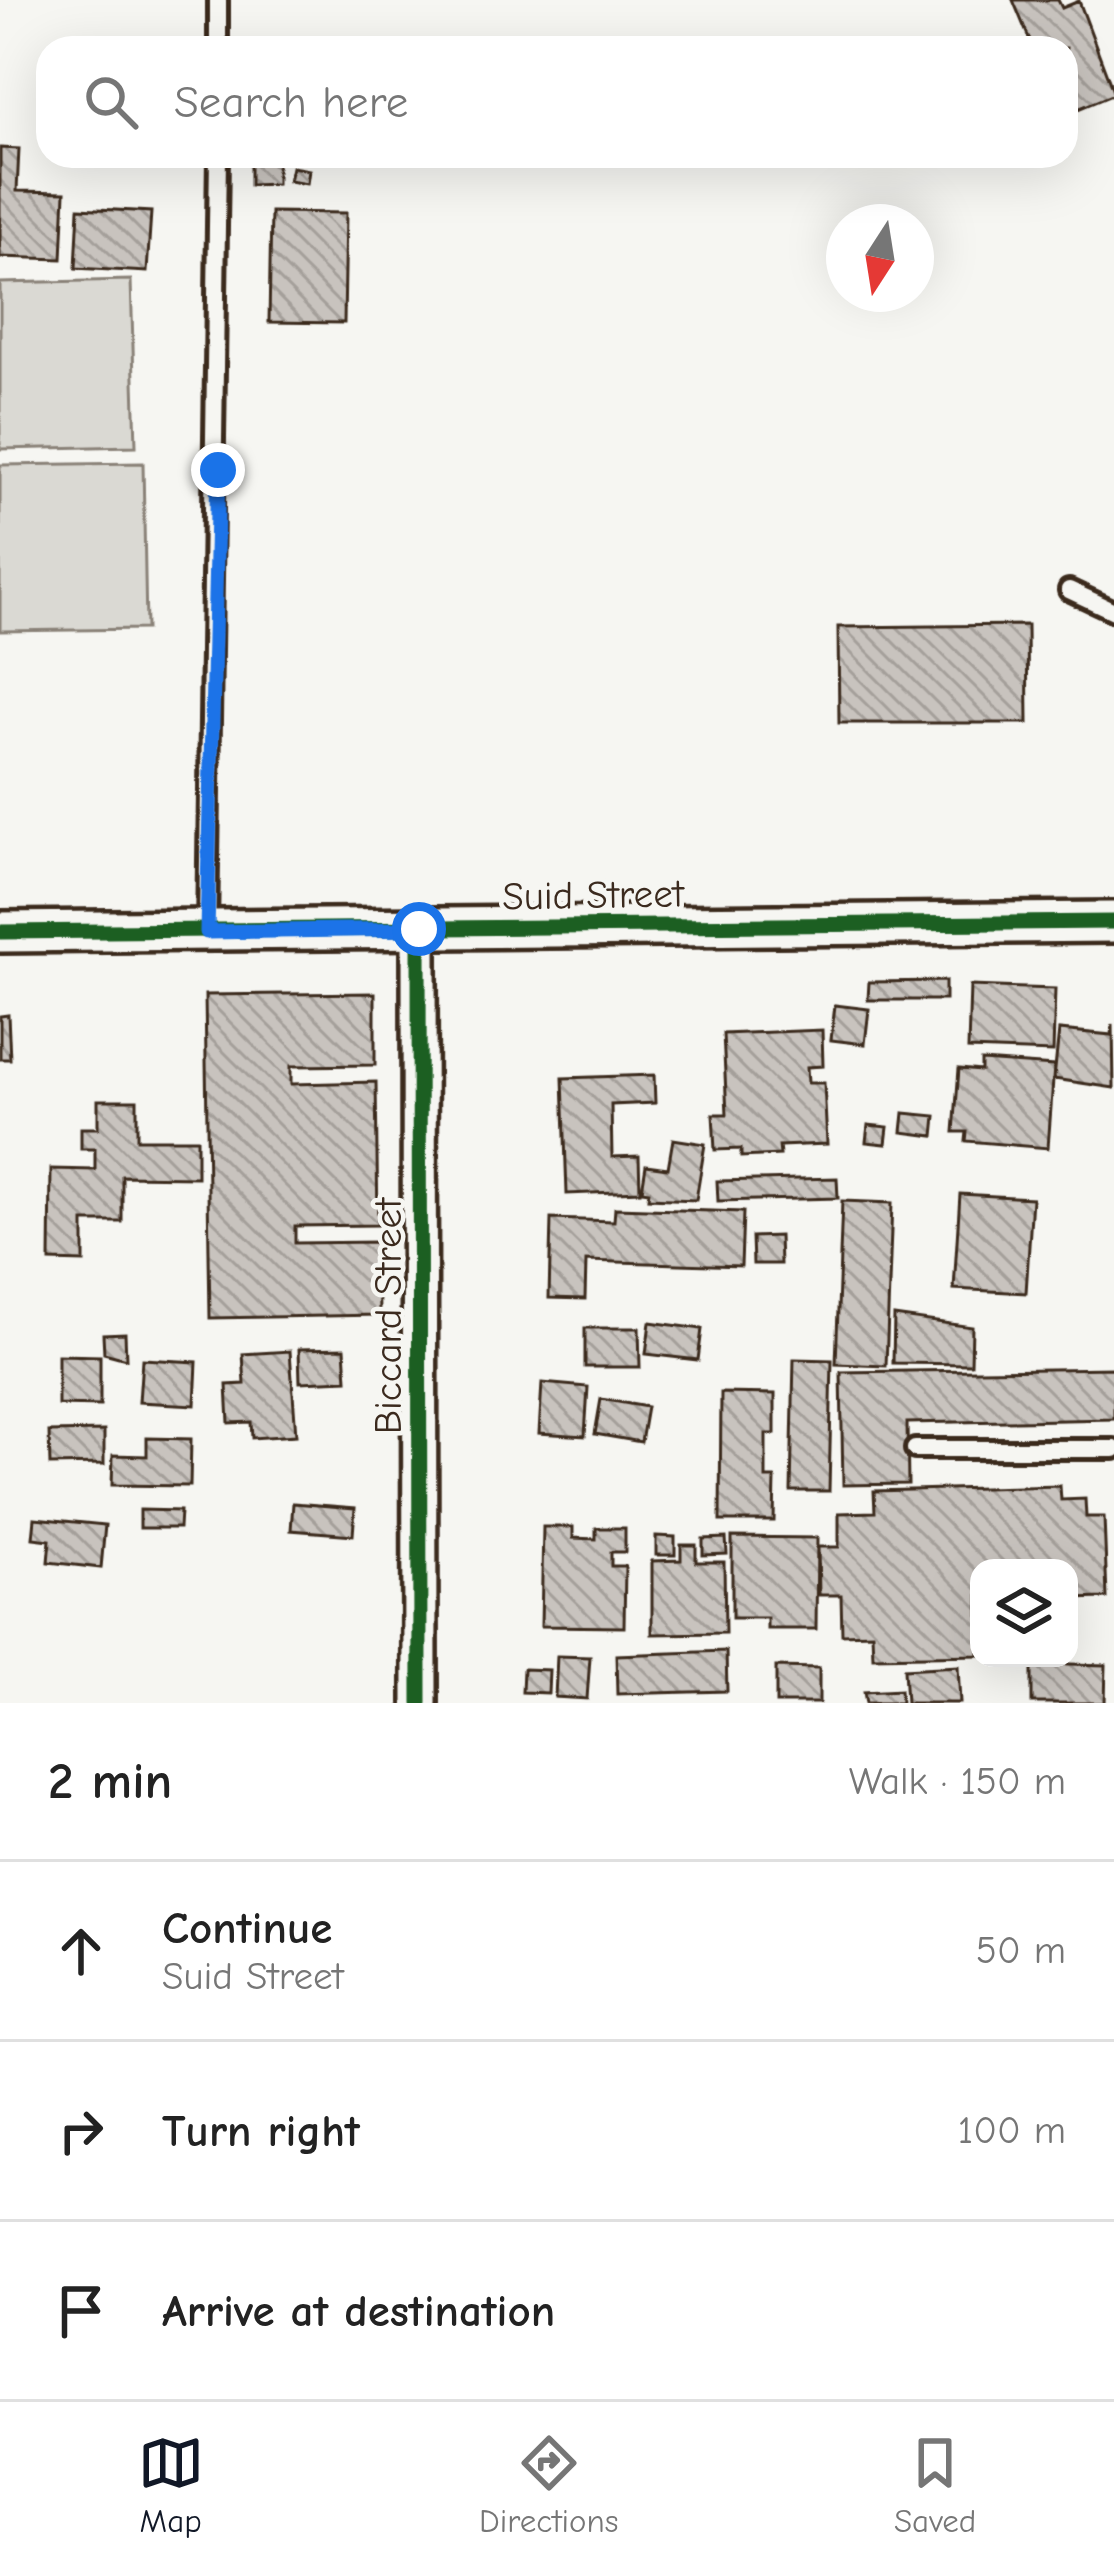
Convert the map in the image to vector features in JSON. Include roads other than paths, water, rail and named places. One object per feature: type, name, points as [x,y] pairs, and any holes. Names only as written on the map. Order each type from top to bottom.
[{"type":"street","name":"Suid Street","points":[[0,932],[1114,922]]},
{"type":"street","name":"Biccard Street","points":[[419,929],[420,1703]]},
{"type":"lane","points":[[218,0],[218,36]]},
{"type":"lane","points":[[207,932],[218,168]]},
{"type":"lane","points":[[1069,590],[1114,611]]},
{"type":"lane","points":[[915,1449],[1114,1449]]}]
